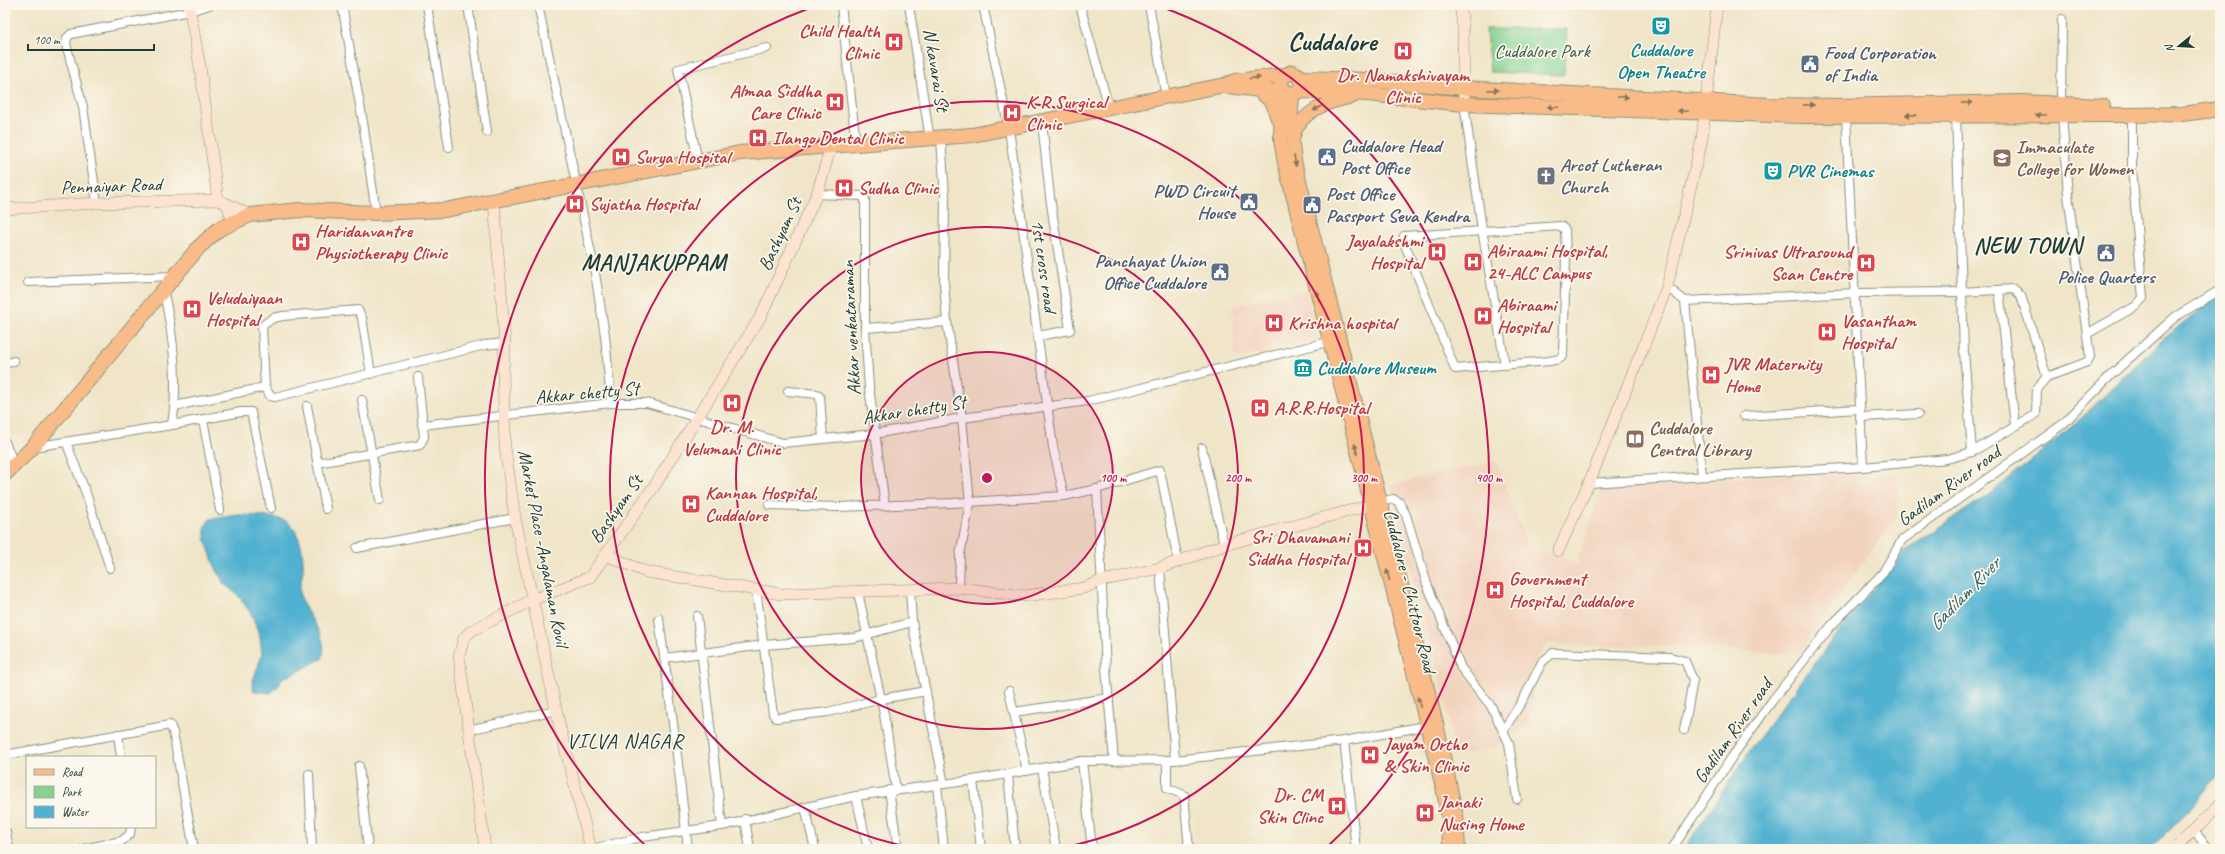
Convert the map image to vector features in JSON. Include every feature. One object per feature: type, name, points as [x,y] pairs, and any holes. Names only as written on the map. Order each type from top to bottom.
[{"type":"highway","points":[[1225,85],[1258,91],[1370,80],[1846,116],[1956,114],[2164,106],[2220,101]]},
{"type":"highway","points":[[10,470],[32,447],[199,247],[219,229],[250,215],[300,210],[376,213],[445,210],[740,154],[936,139],[1009,129],[1225,85],[1234,81],[1464,104],[2061,109],[2132,115],[2182,114],[2220,109]]},
{"type":"main road","name":"Cuddalore - Chittoor Road","points":[[1289,87],[1280,140],[1334,341],[1431,725],[1457,816],[1459,849]]},
{"type":"main road","name":"Cuddalore - Chittoor Road","points":[[1289,87],[1292,143],[1334,341]]},
{"type":"main road","points":[[1258,91],[1272,103],[1275,111],[1280,140]]},
{"type":"main road","points":[[1292,143],[1295,132],[1302,120],[1314,110],[1329,101],[1368,94]]},
{"type":"main road","name":"Cuddalore - Chittoor Road","points":[[1431,725],[1448,818],[1449,849]]},
{"type":"street","points":[[97,203],[89,139],[83,107],[66,44],[67,38],[72,34],[189,8],[210,5]]},
{"type":"street","points":[[342,5],[363,122],[376,213]]},
{"type":"street","points":[[427,5],[449,147]]},
{"type":"street","points":[[468,5],[487,132]]},
{"type":"street","points":[[538,5],[578,184],[600,299],[612,404]]},
{"type":"street","points":[[841,5],[856,145]]},
{"type":"street","name":"N kavarai St","points":[[909,5],[936,139],[945,196],[944,284],[947,322],[962,418],[970,503],[960,555],[959,588]]},
{"type":"street","name":"1st cross road","points":[[983,5],[1009,129],[1053,447],[1064,496]]},
{"type":"street","points":[[1080,5],[1109,108]]},
{"type":"street","points":[[1149,5],[1166,96]]},
{"type":"street","points":[[1460,5],[1463,27],[1464,104],[1482,229],[1505,365]]},
{"type":"street","points":[[1558,551],[1589,483],[1667,287],[1702,139],[1704,106],[1717,5]]},
{"type":"street","points":[[189,8],[223,202],[232,222]]},
{"type":"street","points":[[1589,483],[1702,475],[1863,467],[1947,459],[1972,452],[2015,425],[2036,414],[2037,388],[2047,377],[2087,362],[2090,357],[2068,195],[2061,109],[2062,19]]},
{"type":"street","points":[[698,162],[678,69],[766,48]]},
{"type":"street","points":[[1956,114],[1961,292],[1966,387],[1972,452]]},
{"type":"street","points":[[2087,334],[2136,306],[2142,298],[2132,168],[2132,115]]},
{"type":"street","points":[[1846,116],[1856,293],[1863,467]]},
{"type":"street","points":[[1038,336],[1070,330],[1050,197],[1042,122]]},
{"type":"street","name":"Bashyam St","points":[[485,849],[459,656],[464,638],[471,631],[532,600],[590,577],[655,484],[761,316],[818,194],[831,146]]},
{"type":"street","name":"Akkar venkataraman","points":[[818,194],[862,196],[865,199],[865,328],[874,434],[885,506]]},
{"type":"street","name":"Market Place -Angalaman Kovil","points":[[494,201],[506,343],[503,417],[505,448],[515,518],[556,710],[591,849]]},
{"type":"street","points":[[223,202],[250,215]]},
{"type":"street","name":"Pennaiyar Road","points":[[5,209],[97,203],[223,202]]},
{"type":"street","points":[[1561,226],[1565,230],[1562,356],[1550,361],[1455,369],[1405,245],[1404,236],[1408,234],[1482,229],[1561,226]]},
{"type":"street","points":[[28,282],[174,276]]},
{"type":"street","points":[[1667,287],[1685,301],[1856,293],[1961,292],[2014,289],[2019,292],[2047,377]]},
{"type":"street","points":[[163,289],[170,318],[175,406],[172,425]]},
{"type":"street","points":[[1998,290],[2015,425]]},
{"type":"street","name":"Gadilam River road","points":[[1672,849],[1732,757],[1772,701],[1831,626],[1882,574],[1902,540],[2062,424],[2111,375],[2175,317],[2220,290]]},
{"type":"street","points":[[1685,301],[1702,475]]},
{"type":"street","points":[[371,374],[362,318],[358,310],[283,316],[272,318],[262,326],[265,387],[270,396],[275,397],[371,374],[486,345],[506,343]]},
{"type":"street","points":[[865,328],[947,322]]},
{"type":"street","name":"Akkar chetty St","points":[[422,425],[612,404],[646,404],[698,417],[783,443],[874,434],[962,418],[1088,401],[1334,341]]},
{"type":"street","points":[[5,364],[14,361]]},
{"type":"street","points":[[317,463],[420,445],[424,437],[418,377]]},
{"type":"street","points":[[175,406],[265,387]]},
{"type":"street","points":[[788,390],[817,394],[820,397],[823,439]]},
{"type":"street","points":[[362,400],[380,500]]},
{"type":"street","points":[[307,406],[326,509]]},
{"type":"street","points":[[32,447],[203,420],[241,412],[251,412],[271,508]]},
{"type":"street","points":[[1744,416],[1860,413],[1918,414]]},
{"type":"street","points":[[203,420],[220,510]]},
{"type":"street","points":[[5,442],[10,470]]},
{"type":"street","points":[[66,442],[86,493],[110,568]]},
{"type":"street","points":[[1202,448],[1224,545]]},
{"type":"street","points":[[769,505],[815,507],[885,506],[970,503],[1064,496],[1097,489],[1160,470],[1178,561]]},
{"type":"street","points":[[1097,489],[1101,581],[1114,761]]},
{"type":"street","points":[[606,554],[646,572],[781,594],[959,588],[1025,596],[1084,588],[1101,581],[1160,568],[1224,545],[1393,499],[1399,502],[1406,515],[1427,584],[1461,668],[1492,706],[1509,743],[1517,799]]},
{"type":"street","points":[[357,548],[515,518]]},
{"type":"street","points":[[1160,568],[1171,760],[1167,788],[1184,795],[1189,849]]},
{"type":"street","points":[[910,589],[912,622],[926,691],[940,785],[944,849]]},
{"type":"street","points":[[756,590],[773,714],[776,718],[828,712],[881,699],[926,691]]},
{"type":"street","points":[[858,592],[881,699],[893,790],[898,849]]},
{"type":"street","points":[[697,616],[722,826]]},
{"type":"street","points":[[659,619],[675,738],[684,831],[688,849]]},
{"type":"street","points":[[664,658],[764,645],[854,638],[912,622]]},
{"type":"street","points":[[1503,731],[1524,698],[1542,662],[1553,653],[1670,657],[1685,662],[1693,680],[1684,730]]},
{"type":"street","points":[[1009,691],[1027,771]]},
{"type":"street","points":[[1014,712],[1109,698]]},
{"type":"street","points":[[469,730],[556,710]]},
{"type":"street","points":[[5,755],[160,725],[170,725],[172,728],[194,849]]},
{"type":"street","points":[[591,849],[634,838],[722,826],[745,819],[856,796],[973,780],[1082,761],[1171,760],[1344,741],[1431,725]]},
{"type":"street","points":[[118,734],[121,756]]},
{"type":"street","points":[[1344,741],[1356,849]]},
{"type":"street","points":[[1082,761],[1092,849]]},
{"type":"street","points":[[359,766],[368,849]]},
{"type":"street","points":[[1042,768],[1056,849]]},
{"type":"street","points":[[309,774],[312,849]]},
{"type":"street","points":[[1008,774],[1015,849]]},
{"type":"street","points":[[973,780],[981,849]]},
{"type":"street","points":[[856,796],[868,849]]},
{"type":"street","points":[[2175,849],[2220,804]]},
{"type":"street","points":[[805,807],[815,849]]},
{"type":"street","points":[[745,819],[750,849]]},
{"type":"street","points":[[83,849],[122,841],[130,834],[131,828]]},
{"type":"street","points":[[2193,830],[2209,849]]},
{"type":"street","points":[[6,832],[9,849]]},
{"type":"shaded area","points":[[2042,5],[2067,5],[2042,11]]},
{"type":"shaded area","name":"Krishna hospital","points":[[1306,290],[1319,340],[1235,359],[1232,306]]},
{"type":"shaded area","points":[[1496,461],[1529,550],[1555,554],[1576,565],[1602,488],[1806,473],[1896,473],[1898,514],[1811,635],[1803,655],[1679,646],[1584,646],[1547,643],[1536,658],[1530,723],[1498,746],[1456,756],[1442,687],[1390,485]]},
{"type":"green space","name":"Cuddalore Park","points":[[1486,29],[1567,29],[1564,75],[1490,72]]},
{"type":"water","name":"Gadilam River","points":[[2220,295],[2220,773],[2187,812],[2150,849],[1684,849],[1751,749],[1835,636],[1903,552],[1991,493],[2076,423],[2160,342],[2212,299]]},
{"type":"water","points":[[239,515],[273,517],[286,521],[294,529],[299,539],[303,558],[300,594],[303,603],[323,641],[324,650],[322,659],[298,672],[283,677],[278,686],[271,693],[254,691],[252,683],[262,655],[260,637],[252,615],[238,595],[224,584],[214,564],[205,538],[205,526],[210,519]]},
{"type":"place","name":"Cuddalore Open Theatre","points":[[1661,26]]},
{"type":"place","name":"Child Health Clinic","points":[[894,42]]},
{"type":"place","name":"Dr. Namakshivayam Clinic","points":[[1403,51]]},
{"type":"place","name":"Food Corporation of India","points":[[1810,64]]},
{"type":"place","name":"Almaa Siddha Care Clinic","points":[[835,102]]},
{"type":"place","name":"K R Surgical Clinic","points":[[1012,113]]},
{"type":"place","name":"Ilango Dental Clinic","points":[[758,138]]},
{"type":"place","name":"Surya Hospital","points":[[621,157]]},
{"type":"place","name":"Cuddalore Head Post Office","points":[[1327,157]]},
{"type":"place","name":"Immaculate College for Women","points":[[2002,158]]},
{"type":"place","name":"PVR Cinemas","points":[[1773,171]]},
{"type":"place","name":"Arcot Lutheran Church","points":[[1546,176]]},
{"type":"place","name":"Sudha Clinic","points":[[844,188]]},
{"type":"place","name":"PWD Circuit House","points":[[1249,202]]},
{"type":"place","name":"Sujatha Hospital","points":[[575,204]]},
{"type":"place","name":"Post Office Passport Seva Kendra","points":[[1312,205]]},
{"type":"place","name":"Haridanvantre Physiotherapy Clinic","points":[[301,242]]},
{"type":"place","name":"Jayalakshmi Hospital","points":[[1437,252]]},
{"type":"place","name":"Police Quarters","points":[[2106,253]]},
{"type":"place","name":"Abiraami Hospital, 24-ALC Campus","points":[[1473,262]]},
{"type":"place","name":"Srinivas Ultrasound Scan Centre","points":[[1866,263]]},
{"type":"place","name":"Panchayat Union Office Cuddalore","points":[[1220,272]]},
{"type":"place","name":"Veludaiyaan Hospital","points":[[192,309]]},
{"type":"place","name":"Abiraami Hospital","points":[[1483,316]]},
{"type":"place","name":"Krishna hospital","points":[[1274,323]]},
{"type":"place","name":"Vasantham Hospital","points":[[1827,332]]},
{"type":"place","name":"Cuddalore Museum","points":[[1303,368]]},
{"type":"place","name":"JVR Maternity Home","points":[[1711,375]]},
{"type":"place","name":"Dr. M. Velumani Clinic","points":[[732,403]]},
{"type":"place","name":"A.R.R.Hospital","points":[[1260,408]]},
{"type":"place","name":"Cuddalore Central Library","points":[[1635,439]]},
{"type":"place","name":"Kannan Hospital, Cuddalore","points":[[691,504]]},
{"type":"place","name":"Sri Dhavamani Siddha Hospital","points":[[1363,548]]},
{"type":"place","name":"Government Hospital, Cuddalore","points":[[1495,590]]},
{"type":"place","name":"Jayam Ortho & Skin Clinic","points":[[1370,755]]},
{"type":"place","name":"Dr. CM Skin Clinc","points":[[1337,806]]},
{"type":"place","name":"Janaki Nusing Home","points":[[1425,813]]},
{"type":"district","name":"Cuddalore","points":[[1332,41]]},
{"type":"district","name":"NEW TOWN","points":[[2028,245]]},
{"type":"district","name":"MANJAKUPPAM","points":[[654,262]]},
{"type":"district","name":"VILVA NAGAR","points":[[625,741]]}]
